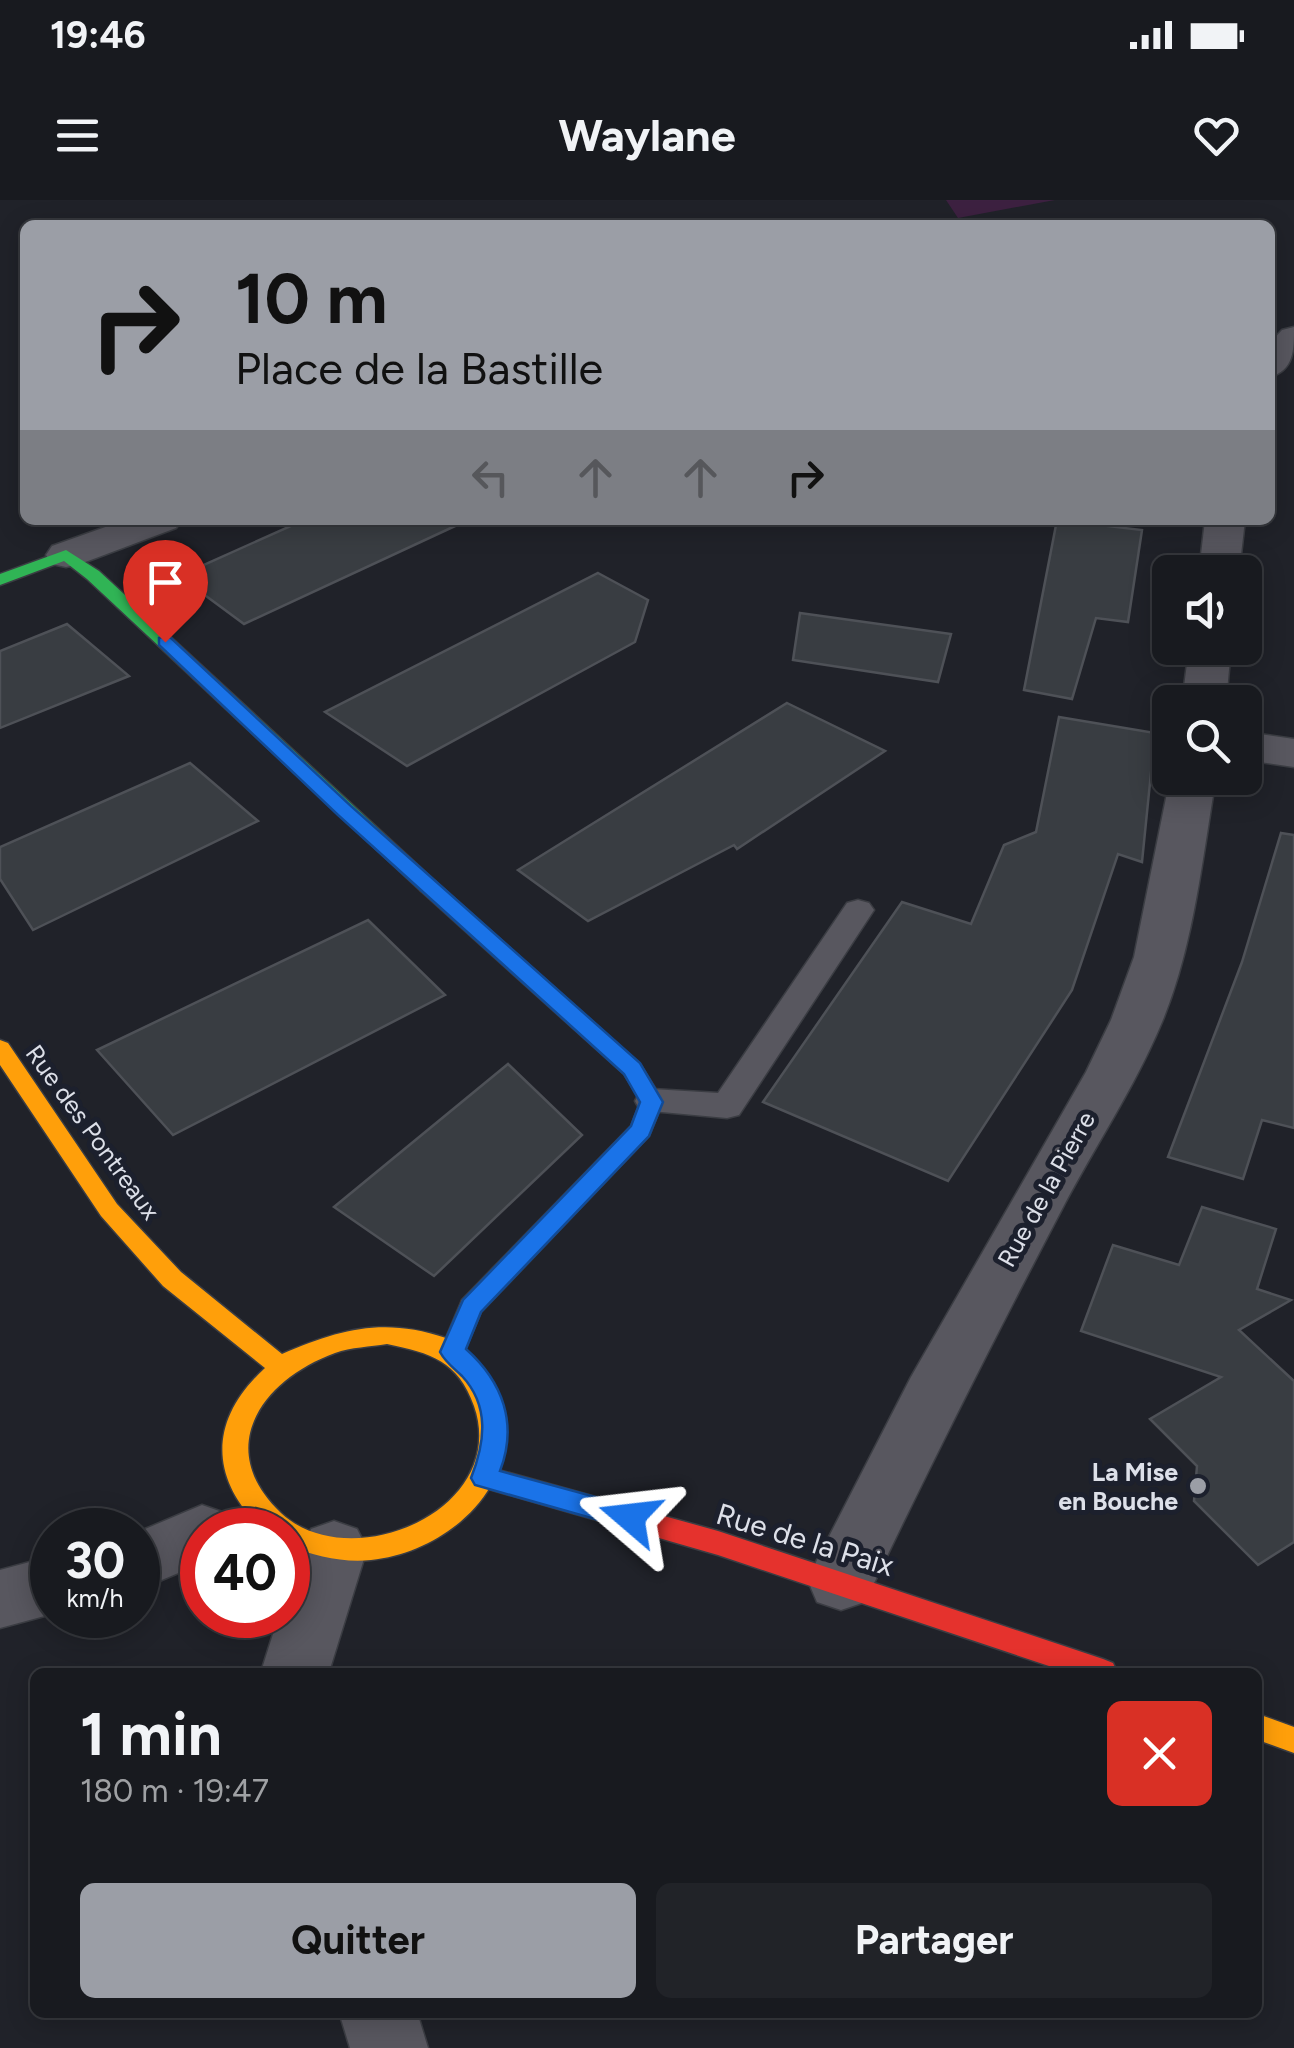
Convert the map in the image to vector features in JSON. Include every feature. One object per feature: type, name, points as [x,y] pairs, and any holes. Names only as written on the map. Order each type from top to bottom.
[{"type":"street","points":[[1275,360],[1294,337]]},
{"type":"street","points":[[0,580],[149,525]]},
{"type":"street","points":[[1221,555],[1224,525]]},
{"type":"street","points":[[66,556],[93,575],[344,810],[632,1069],[652,1102],[641,1130],[471,1306],[452,1352]]},
{"type":"street","points":[[1262,748],[1294,753]]},
{"type":"street","name":"Rue de la Pierre","points":[[841,1581],[932,1396],[1040,1196],[1112,1073],[1137,1020],[1159,957],[1189,795]]},
{"type":"street","name":"Rue des Pontreaux","points":[[0,1048],[109,1210],[172,1279],[278,1365]]},
{"type":"street","points":[[251,1508],[236,1474],[234,1435],[242,1409],[278,1365],[320,1342],[366,1332],[412,1336],[452,1352],[474,1372],[489,1395],[496,1422],[495,1450],[484,1478],[460,1509],[423,1534],[378,1548],[310,1538]]},
{"type":"street","name":"Rue de la Paix","points":[[484,1478],[560,1496],[841,1581],[1091,1668]]},
{"type":"street","points":[[0,1599],[30,1592]]},
{"type":"street","points":[[288,1638],[295,1668]]},
{"type":"street","points":[[1262,1728],[1294,1740]]},
{"type":"street","points":[[380,2018],[389,2048]]},
{"type":"lane","points":[[652,1102],[728,1106],[858,910]]},
{"type":"shaded area","points":[[946,200],[1055,200],[958,218]]},
{"type":"building","points":[[293,525],[457,525],[244,624],[179,576]]},
{"type":"building","points":[[1056,525],[1142,530],[1128,622],[1096,618],[1072,699],[1024,690]]},
{"type":"building","points":[[598,573],[648,600],[635,642],[407,766],[325,712]]},
{"type":"building","points":[[800,613],[951,634],[938,682],[793,660]]},
{"type":"building","points":[[67,624],[129,676],[0,728],[0,651]]},
{"type":"building","points":[[787,703],[885,751],[737,849],[734,845],[588,921],[518,870]]},
{"type":"building","points":[[1059,717],[1152,732],[1142,862],[1118,854],[1072,990],[948,1181],[763,1102],[902,902],[971,924],[1004,845],[1036,832]]},
{"type":"building","points":[[190,763],[258,821],[33,930],[0,879],[0,847]]},
{"type":"building","points":[[1281,833],[1294,835],[1294,1128],[1262,1120],[1243,1179],[1168,1157],[1242,962]]},
{"type":"building","points":[[368,920],[445,995],[173,1135],[97,1050]]},
{"type":"building","points":[[508,1064],[582,1135],[434,1276],[334,1207]]},
{"type":"building","points":[[1202,1207],[1276,1229],[1257,1289],[1291,1300],[1239,1330],[1294,1381],[1294,1542],[1258,1565],[1194,1501],[1197,1466],[1150,1419],[1221,1377],[1081,1331],[1113,1245],[1179,1265]]},
{"type":"traffic: fast","points":[[0,580],[66,555],[93,575],[428,886]]},
{"type":"traffic: slow","points":[[428,886],[632,1069],[652,1101],[641,1130],[471,1307],[452,1352]]},
{"type":"traffic: slow","points":[[0,1048],[109,1210],[172,1279],[278,1365]]},
{"type":"traffic: slow","points":[[259,1508],[245,1491],[233,1441],[249,1398],[286,1364],[334,1342],[387,1335],[437,1344],[475,1374],[494,1427],[493,1450],[486,1471],[459,1507],[420,1534],[378,1548],[332,1547],[310,1542]]},
{"type":"traffic: slow","points":[[1262,1728],[1294,1740]]},
{"type":"traffic: jam","points":[[484,1477],[718,1543],[1091,1668]]},
{"type":"place","name":"La Mise en Bouche","points":[[1198,1486]]},
{"type":"route","points":[[165,642],[344,810],[632,1069],[652,1102],[641,1130],[471,1306],[452,1352],[474,1372],[489,1395],[496,1422],[495,1450],[484,1478],[630,1517]]}]
